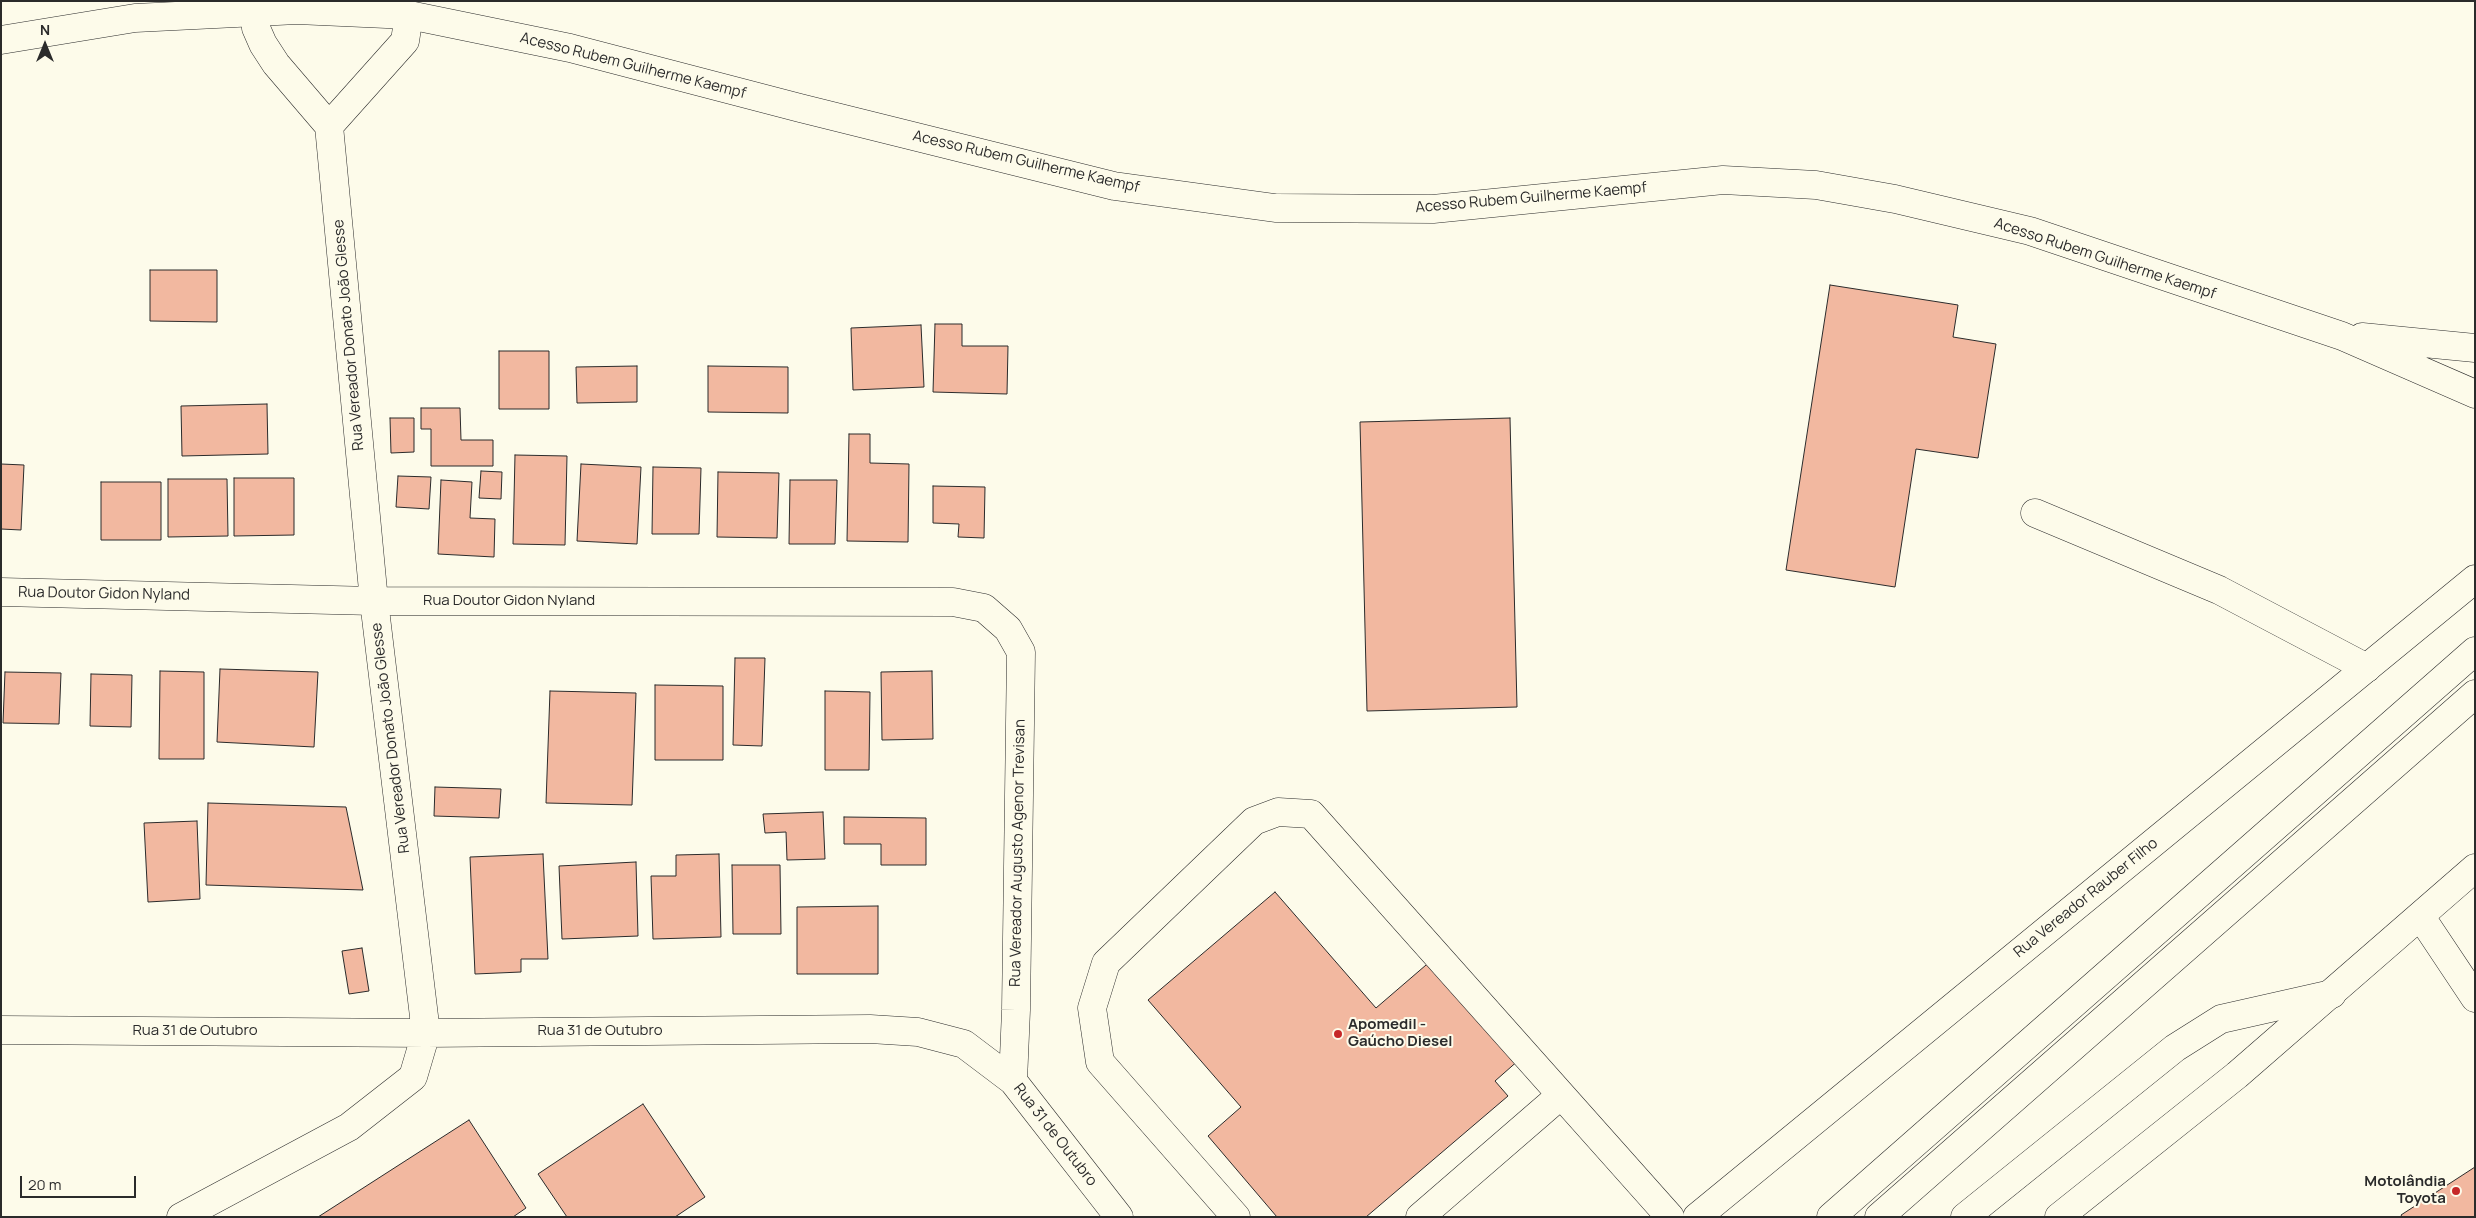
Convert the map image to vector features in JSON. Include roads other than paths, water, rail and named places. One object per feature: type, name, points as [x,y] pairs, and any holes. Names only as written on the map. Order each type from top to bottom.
[{"type":"main road","name":"Acesso Rubem Guilherme Kaempf","points":[[1,40],[135,18],[297,10],[409,16],[570,48],[800,108],[1114,186],[1275,208],[1433,209],[1723,180],[1816,185],[1895,199],[2030,232],[2342,336],[2475,394]]},
{"type":"main road","points":[[254,12],[256,28],[263,44],[276,64],[329,126],[405,41],[409,16]]},
{"type":"main road","name":"Rua Vereador Donato João Glesse","points":[[181,1217],[349,1127],[413,1077],[426,1033],[374,601],[329,126]]},
{"type":"main road","name":"Acesso Rubem Guilherme Kaempf","points":[[2342,336],[2475,348]]},
{"type":"main road","points":[[2035,513],[2219,590],[2367,668]]},
{"type":"main road","name":"Rua Vereador Rauber Filho","points":[[1697,1217],[2475,579]]},
{"type":"main road","name":"Rua Doutor Gidon Nyland","points":[[1,592],[374,601],[953,602],[984,608],[1008,629]]},
{"type":"main road","name":"Rua Vereador Augusto Agenor Trevisan","points":[[1008,629],[1021,652],[1016,1010],[1013,1081]]},
{"type":"main road","points":[[1831,1217],[2475,651]]},
{"type":"main road","points":[[1879,1217],[2475,694]]},
{"type":"main road","points":[[1236,1217],[1100,1062],[1092,1008],[1106,963],[1254,821],[1278,812],[1311,814],[1670,1217]]},
{"type":"main road","points":[[2059,1217],[2237,1075],[2421,917],[2475,868]]},
{"type":"main road","points":[[2421,917],[2475,998]]},
{"type":"main road","points":[[1964,1217],[2175,1048],[2222,1019],[2332,994]]},
{"type":"main road","name":"Rua 31 de Outubro","points":[[1,1030],[426,1033],[870,1029],[918,1032],[964,1044],[1013,1081],[1120,1217]]},
{"type":"main road","points":[[1420,1217],[1561,1095]]},
{"type":"place","name":"Apomedil - Gaúcho Diesel","points":[[1338,1034]]},
{"type":"place","name":"Motolândia Toyota","points":[[2456,1191]]}]
